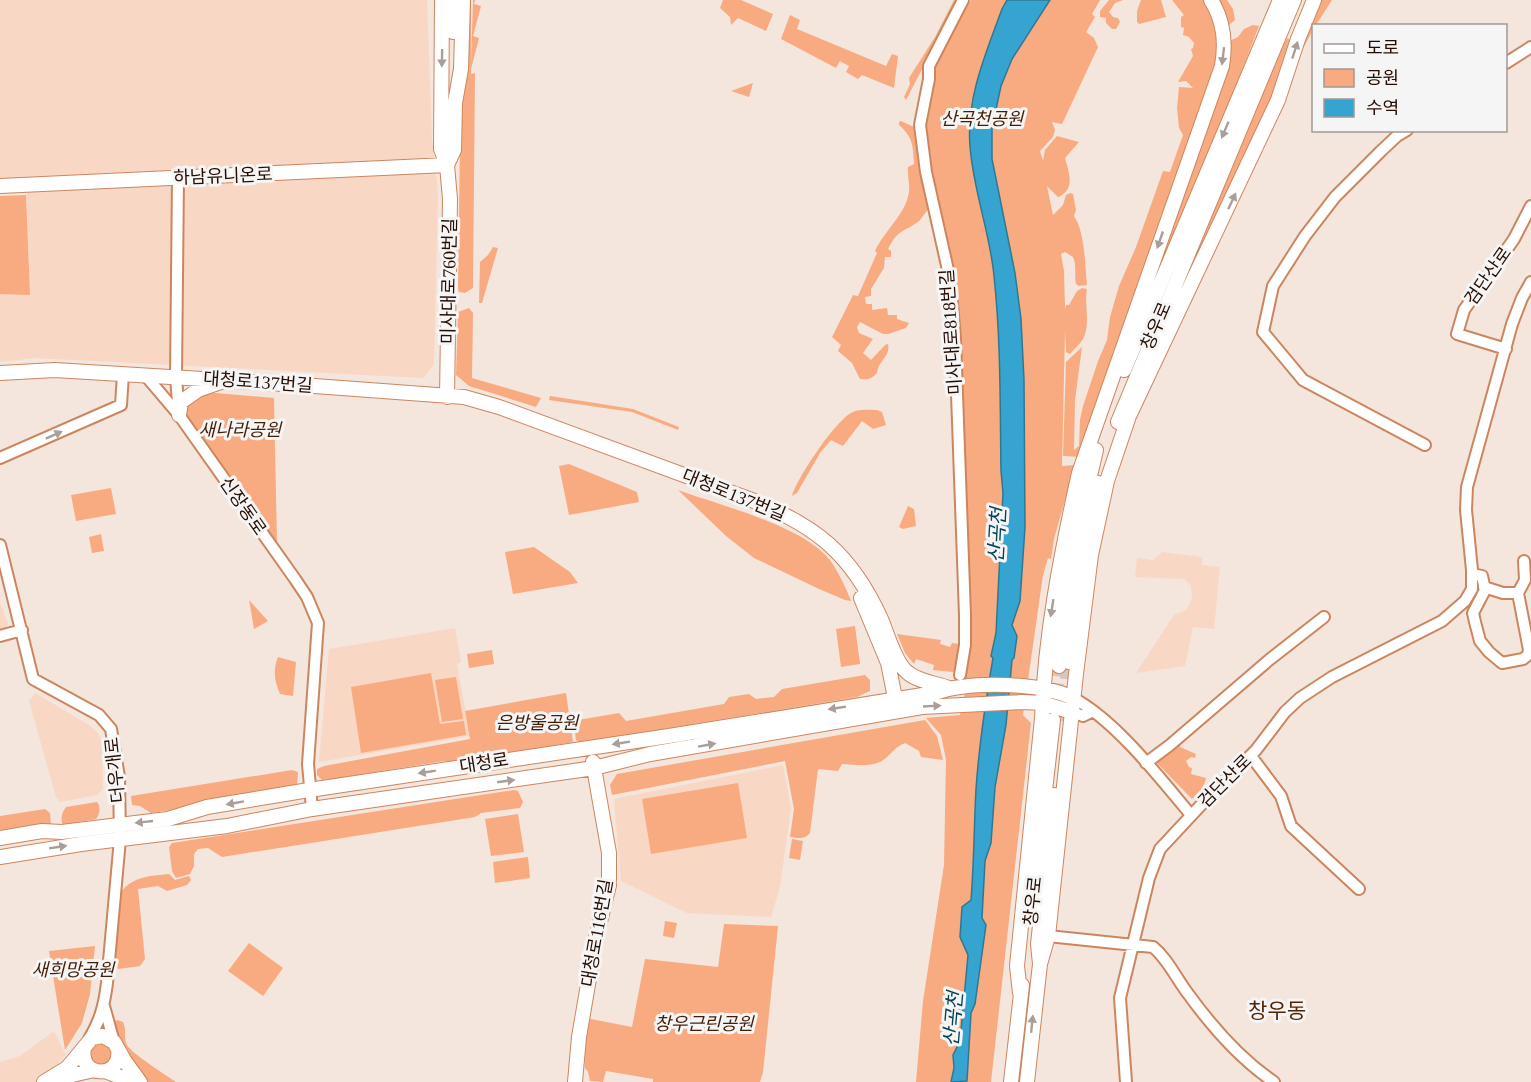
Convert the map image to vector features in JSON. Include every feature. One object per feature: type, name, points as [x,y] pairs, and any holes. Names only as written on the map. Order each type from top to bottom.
[{"type":"main road","points":[[442,0],[441,149],[447,165]]},
{"type":"main road","points":[[447,165],[454,150],[453,0]]},
{"type":"main road","points":[[455,103],[461,69],[463,0]]},
{"type":"main road","points":[[1020,993],[1017,966],[1051,610],[1079,473],[1222,66],[1224,38],[1221,20],[1211,0]]},
{"type":"main road","points":[[1270,40],[1280,0]]},
{"type":"main road","name":"창우로","points":[[1064,667],[1071,558],[1102,429],[1126,365],[1270,40],[1294,0]]},
{"type":"main road","points":[[1040,964],[1048,936],[1065,713],[1091,555],[1107,481],[1129,416],[1261,140],[1314,0]]},
{"type":"main road","name":"하남유니온로","points":[[0,186],[447,165]]},
{"type":"main road","name":"미사대로760번길","points":[[447,165],[450,199],[447,397]]},
{"type":"main road","points":[[0,373],[55,370],[177,377]]},
{"type":"main road","name":"대청로137번길","points":[[177,377],[464,397],[529,417],[782,512],[828,543],[855,573],[877,611],[903,669],[918,679],[950,688]]},
{"type":"main road","points":[[179,415],[181,402],[198,390],[227,380]]},
{"type":"main road","name":"대청로137번길","points":[[447,397],[462,406],[509,418],[752,509],[803,534],[834,560],[849,578],[861,599],[888,663],[896,705]]},
{"type":"main road","name":"대청로","points":[[0,857],[227,826],[312,809],[594,768],[650,754],[896,705],[950,688],[1021,686],[1043,688],[1065,713]]},
{"type":"main road","name":"대청로","points":[[0,838],[42,831],[62,832],[168,819],[207,807],[309,790],[896,705],[922,707],[1023,702],[1042,703],[1065,713]]},
{"type":"main road","name":"창우로","points":[[1026,1082],[1040,964],[1038,944],[1065,713]]},
{"type":"main road","name":"창우로","points":[[1011,1082],[1020,993],[1065,713]]},
{"type":"main road","name":"대청로116번길","points":[[575,1082],[579,1036],[596,938],[609,885],[609,853],[590,748]]},
{"type":"main road","points":[[44,1082],[67,1068],[92,1038],[104,1036],[116,1045],[140,1082]]},
{"type":"main road","points":[[86,1045],[84,1059],[89,1068],[133,1082]]},
{"type":"main road","points":[[59,1082],[72,1076],[111,1069],[118,1060],[116,1045]]},
{"type":"street","name":"미사대로818번길","points":[[960,675],[965,645],[965,615],[955,339],[950,279],[926,172],[920,125],[929,79],[929,66],[963,0]]},
{"type":"street","points":[[1507,62],[1531,47]]},
{"type":"street","points":[[1404,132],[1381,150],[1335,197],[1305,237],[1273,286],[1263,332],[1303,380],[1425,444]]},
{"type":"street","points":[[178,178],[177,377],[179,415]]},
{"type":"street","name":"검단산로","points":[[1506,349],[1457,334],[1464,310],[1514,239],[1531,206]]},
{"type":"street","name":"검단산로","points":[[1126,1082],[1120,998],[1156,858],[1166,841],[1251,756],[1285,712],[1300,698],[1332,677],[1429,629],[1455,611],[1469,595],[1472,589],[1472,574],[1466,510],[1467,487],[1517,310],[1531,282]]},
{"type":"street","points":[[0,458],[122,405],[123,374]]},
{"type":"street","name":"신장동로","points":[[145,375],[179,415],[295,579],[307,597],[318,623],[309,749],[309,790],[312,809]]},
{"type":"street","name":"더우개로","points":[[0,545],[33,679],[99,714],[111,729],[118,777],[120,839],[104,1005],[99,1023],[86,1045]]},
{"type":"street","points":[[1518,593],[1525,580],[1524,561]]},
{"type":"street","points":[[1472,574],[1482,576],[1485,590],[1473,612],[1480,641],[1502,663],[1523,659],[1528,655],[1521,600],[1518,593]]},
{"type":"street","points":[[1484,587],[1503,593],[1518,593]]},
{"type":"street","points":[[1146,763],[1324,617]]},
{"type":"street","points":[[0,636],[22,630]]},
{"type":"street","points":[[1065,713],[1083,716],[1093,711],[1103,719],[1146,763],[1191,815]]},
{"type":"street","points":[[1251,756],[1281,796],[1291,826],[1359,889]]},
{"type":"street","points":[[1048,936],[1153,947],[1224,1039],[1254,1069],[1274,1082]]},
{"type":"street","name":"더우개로","points":[[104,1005],[116,1045]]},
{"type":"shaded area","points":[[0,0],[427,0],[432,139],[438,192],[434,364],[424,378],[35,358],[0,362],[0,294],[30,294],[26,178],[0,179]]},
{"type":"shaded area","points":[[1162,552],[1202,557],[1202,565],[1220,567],[1214,629],[1193,627],[1185,666],[1136,673],[1174,615],[1186,610],[1192,599],[1191,586],[1184,579],[1135,577],[1137,558],[1153,560]]},
{"type":"shaded area","points":[[0,603],[8,624],[5,630],[0,632]]},
{"type":"shaded area","points":[[455,628],[461,662],[457,664],[470,736],[319,762],[329,649]]},
{"type":"shaded area","points":[[35,693],[89,725],[98,733],[102,742],[103,788],[98,795],[60,802],[56,797],[29,701]]},
{"type":"shaded area","points":[[783,765],[791,808],[780,887],[771,917],[687,913],[621,881],[614,799]]},
{"type":"shaded area","points":[[54,1031],[66,1055],[55,1067],[36,1082],[0,1082],[0,1062],[20,1056]]},
{"type":"green space","points":[[466,0],[471,0],[471,64],[473,0],[475,0],[474,4],[481,6],[473,36],[479,38],[471,69],[471,74],[475,73],[473,288],[465,293],[459,292],[458,289],[460,144]]},
{"type":"green space","points":[[723,0],[741,0],[773,14],[766,31],[738,18],[731,25],[730,17],[720,8]]},
{"type":"green space","points":[[954,0],[958,0],[906,100],[904,97],[910,84],[909,78],[935,37]]},
{"type":"green space","name":"산곡천공원","points":[[971,0],[1100,0],[1092,14],[1095,17],[1086,32],[1094,38],[1098,47],[1062,124],[1052,122],[1055,130],[1053,137],[1040,151],[1043,161],[1045,150],[1057,136],[1079,142],[1065,158],[1070,180],[1067,190],[1058,197],[1047,186],[1053,215],[1063,205],[1066,195],[1073,194],[1076,210],[1074,216],[1084,249],[1087,285],[1076,284],[1073,257],[1065,252],[1061,254],[1065,309],[1077,291],[1082,288],[1087,289],[1087,321],[1083,339],[1070,354],[1066,352],[1065,331],[1062,466],[1075,465],[1054,539],[1051,559],[1048,558],[1043,575],[1023,715],[1031,723],[991,1082],[916,1082],[923,1001],[944,865],[946,760],[941,735],[926,718],[960,715],[965,693],[966,671],[961,423],[938,213],[923,119],[936,63]]},
{"type":"green space","points":[[1109,0],[1123,0],[1115,3],[1109,12],[1120,22],[1116,29],[1112,29],[1106,23],[1106,18],[1100,17],[1100,11]]},
{"type":"green space","points":[[1141,0],[1161,0],[1166,17],[1139,24],[1137,11]]},
{"type":"green space","points":[[1172,0],[1208,0],[1217,21],[1217,63],[1080,457],[1063,456],[1066,362],[1082,347],[1075,400],[1074,450],[1079,446],[1083,406],[1107,340],[1110,317],[1119,286],[1136,247],[1163,171],[1170,172],[1183,135],[1179,128],[1177,108],[1179,87],[1193,88],[1186,81],[1178,82],[1193,56],[1191,49],[1194,43],[1189,37],[1183,35],[1181,17],[1184,15]]},
{"type":"green space","points":[[1217,0],[1227,0],[1233,9],[1235,20],[1227,27]]},
{"type":"green space","points":[[1318,0],[1332,0],[1317,24],[1312,24],[1312,32],[1300,54]]},
{"type":"green space","points":[[790,15],[800,20],[797,29],[886,66],[892,54],[898,56],[894,88],[862,75],[858,79],[846,72],[849,66],[840,61],[836,68],[781,39]]},
{"type":"green space","points":[[1253,25],[1259,26],[1219,130],[1144,310],[1227,42],[1238,37],[1244,29]]},
{"type":"green space","points":[[1287,38],[1292,41],[1282,64],[1274,98],[1147,362],[1266,80]]},
{"type":"green space","points":[[753,83],[749,97],[731,91]]},
{"type":"green space","points":[[901,121],[916,128],[929,208],[920,220],[899,234],[892,242],[888,249],[891,251],[891,257],[885,257],[884,268],[871,289],[871,296],[865,297],[866,304],[872,304],[872,310],[887,308],[888,315],[897,315],[897,319],[909,323],[906,328],[883,334],[860,322],[857,327],[859,333],[873,339],[863,353],[871,360],[888,344],[888,352],[873,377],[860,379],[852,363],[838,351],[841,345],[832,337],[853,295],[858,296],[877,253],[875,251],[907,200],[908,167],[914,164],[914,158],[910,138],[899,125]]},
{"type":"green space","points":[[26,195],[30,295],[0,294],[0,196]]},
{"type":"green space","points":[[493,247],[498,248],[482,303],[479,303],[480,262]]},
{"type":"green space","points":[[469,308],[473,313],[472,378],[541,398],[536,407],[469,386],[456,375],[458,312]]},
{"type":"green space","name":"새나라공원","points":[[192,391],[274,398],[277,543],[184,413]]},
{"type":"green space","points":[[550,396],[633,409],[679,427],[678,430],[632,412],[549,400]]},
{"type":"green space","points":[[877,410],[882,412],[886,425],[873,429],[862,421],[843,446],[831,440],[820,453],[797,493],[792,496],[809,463],[837,425],[855,411]]},
{"type":"green space","points":[[569,464],[637,492],[639,502],[569,515],[559,466]]},
{"type":"green space","points":[[111,488],[116,514],[76,521],[71,495]]},
{"type":"green space","points":[[678,490],[739,510],[803,538],[820,550],[832,563],[851,601],[819,589],[754,558],[726,536]]},
{"type":"green space","points":[[908,506],[914,509],[916,526],[903,529],[899,527]]},
{"type":"green space","points":[[101,534],[104,551],[92,553],[89,537]]},
{"type":"green space","points":[[534,547],[570,572],[578,583],[513,594],[505,552]]},
{"type":"green space","points":[[249,600],[268,621],[254,629]]},
{"type":"green space","points":[[855,626],[860,664],[841,667],[836,629]]},
{"type":"green space","points":[[897,634],[941,640],[940,644],[950,647],[952,643],[960,644],[953,672],[933,670],[934,665],[916,659],[914,664],[905,653]]},
{"type":"green space","points":[[492,650],[494,664],[469,668],[467,654]]},
{"type":"green space","points":[[278,657],[296,662],[293,696],[280,694],[278,689],[275,680],[275,666]]},
{"type":"green space","points":[[431,673],[440,724],[464,721],[466,735],[361,753],[351,687]]},
{"type":"green space","points":[[865,675],[870,680],[870,691],[857,697],[579,743],[576,740],[574,723],[578,720],[619,713],[626,721],[724,704],[729,697],[749,694],[756,699],[774,697],[782,689]]},
{"type":"green space","points":[[456,677],[463,719],[442,722],[435,680]]},
{"type":"green space","name":"은방울공원","points":[[566,693],[573,742],[456,763],[444,761],[333,779],[322,780],[317,775],[317,769],[324,766],[470,739],[465,711]]},
{"type":"green space","points":[[925,720],[937,736],[943,760],[921,757],[919,751],[905,743],[876,763],[842,764],[838,771],[818,769],[810,833],[803,838],[790,837],[794,809],[785,761],[612,795],[610,785],[617,774]]},
{"type":"green space","points":[[1183,740],[1180,747],[1196,754],[1195,758],[1191,757],[1186,761],[1192,768],[1191,774],[1206,778],[1202,791],[1192,799],[1155,761]]},
{"type":"green space","points":[[292,770],[298,772],[297,787],[291,791],[151,813],[140,806],[132,805],[131,796]]},
{"type":"green space","points":[[738,783],[747,838],[651,854],[642,799]]},
{"type":"green space","points":[[518,791],[523,802],[520,808],[222,857],[208,848],[198,849],[194,854],[194,866],[190,874],[176,878],[172,871],[169,847],[172,843]]},
{"type":"green space","points":[[97,802],[100,810],[96,819],[63,825],[62,816],[66,807]]},
{"type":"green space","points":[[45,809],[50,813],[51,826],[0,835],[0,816]]},
{"type":"green space","points":[[518,814],[524,852],[491,856],[485,819]]},
{"type":"green space","points":[[792,839],[803,841],[800,860],[789,858]]},
{"type":"green space","points":[[528,857],[530,878],[495,883],[493,862]]},
{"type":"green space","points":[[169,874],[175,880],[189,876],[191,880],[187,885],[167,891],[158,886],[138,889],[145,959],[140,966],[118,969],[113,961],[121,892],[137,880]]},
{"type":"green space","points":[[665,921],[677,923],[674,938],[663,936]]},
{"type":"green space","name":"창우근린공원","points":[[724,924],[778,926],[763,1072],[760,1082],[653,1082],[653,1079],[606,1071],[603,1082],[590,1081],[585,1068],[586,1018],[632,1027],[645,959],[718,967]]},
{"type":"green space","points":[[249,943],[283,968],[263,996],[228,971]]},
{"type":"green space","name":"새희망공원","points":[[95,946],[90,994],[82,1023],[65,1050],[49,951]]},
{"type":"green space","points":[[117,1020],[123,1022],[126,1042],[130,1049],[176,1082],[141,1082],[130,1071],[111,1061],[104,1066],[92,1063],[89,1047]]},
{"type":"water","points":[[1007,0],[1050,0],[1012,59],[1001,86],[992,128],[992,159],[1015,273],[1021,319],[1024,380],[1025,527],[1020,601],[1012,625],[1017,636],[1012,660],[1006,725],[995,787],[991,843],[985,861],[982,918],[986,925],[975,1004],[971,1013],[967,1081],[951,1082],[954,1068],[953,1055],[960,1041],[968,955],[960,937],[962,907],[971,900],[977,772],[993,658],[991,656],[996,633],[1003,493],[996,300],[989,243],[974,179],[970,128],[978,76]]},
{"type":"tunnel","points":[[1053,718],[1059,666]]},
{"type":"tunnel","points":[[1063,721],[1068,667]]},
{"type":"district","name":"창우동","points":[[1277,1011]]},
{"type":"water label","name":"산곡천","points":[[997,535]]},
{"type":"water label","name":"산곡천","points":[[953,1019]]}]
